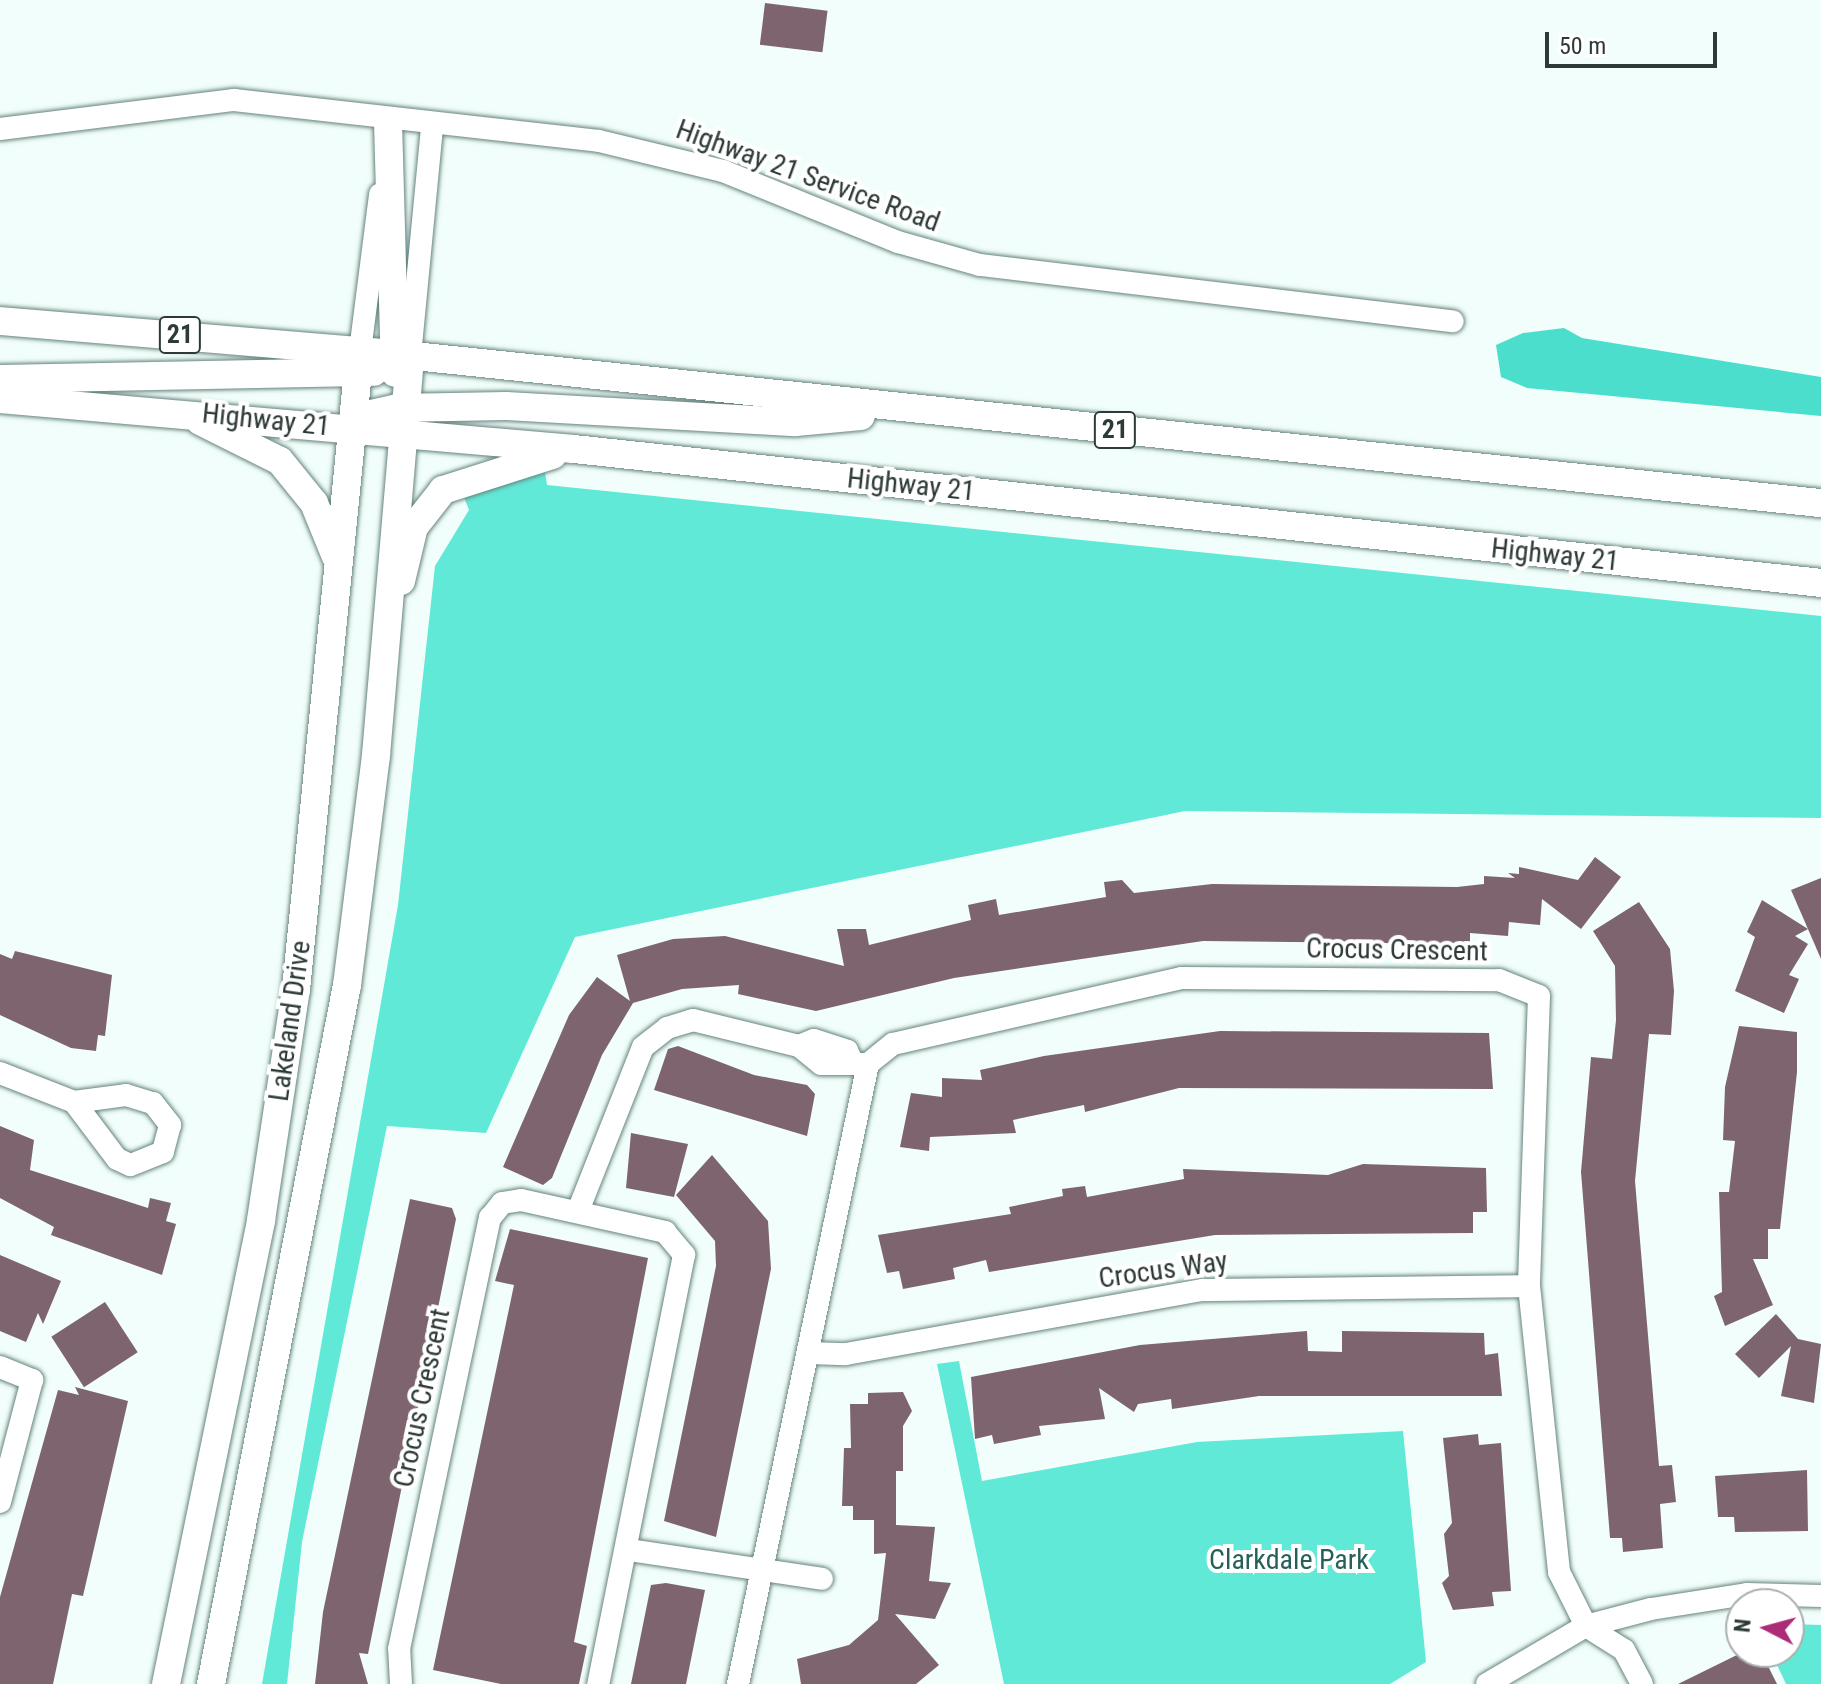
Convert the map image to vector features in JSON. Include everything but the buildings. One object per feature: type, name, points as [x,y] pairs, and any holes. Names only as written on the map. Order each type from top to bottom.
[{"type":"main road","name":"Lakeland Drive","points":[[211,1684],[344,1001],[383,663],[401,416],[388,122]]},
{"type":"main road","name":"21","points":[[0,321],[360,362],[400,359],[1821,503]]},
{"type":"main road","name":"Lakeland Drive","points":[[166,1684],[261,1220],[287,1050],[360,362]]},
{"type":"main road","points":[[0,379],[360,362]]},
{"type":"main road","name":"Highway 21","points":[[0,399],[173,410],[353,429],[401,416],[574,449],[1821,583]]},
{"type":"main road","points":[[173,410],[280,461],[314,503],[338,563]]},
{"type":"main road","points":[[401,416],[796,422],[919,410]]},
{"type":"main road","points":[[383,663],[414,527],[443,490],[574,449]]},
{"type":"street","name":"Highway 21 Service Road","points":[[0,129],[234,100],[388,122],[550,134],[686,159],[898,242],[980,265],[1453,321]]},
{"type":"street","points":[[360,362],[388,122]]},
{"type":"street","points":[[400,359],[432,126]]},
{"type":"street","name":"Crocus Crescent","points":[[860,1063],[893,1044],[1182,978],[1499,980],[1539,996],[1529,1286],[1559,1572],[1586,1626]]},
{"type":"street","points":[[578,1211],[643,1047],[667,1028],[693,1020],[799,1046],[821,1064],[860,1063],[765,1573],[738,1684]]},
{"type":"street","points":[[0,1073],[74,1102]]},
{"type":"street","name":"Crocus Crescent","points":[[401,1684],[399,1649],[490,1218],[502,1203],[521,1200],[665,1232],[684,1255],[629,1550],[598,1684]]},
{"type":"street","name":"Crocus Way","points":[[808,1353],[846,1354],[1203,1290],[1529,1286]]},
{"type":"street","points":[[0,1367],[32,1380],[0,1502]]},
{"type":"street","points":[[629,1550],[765,1573],[822,1579]]},
{"type":"street","points":[[1487,1684],[1586,1626],[1747,1594],[1821,1596]]},
{"type":"street","points":[[1586,1626],[1624,1650],[1642,1684]]},
{"type":"green space","points":[[1564,328],[1582,338],[1821,377],[1821,416],[1527,388],[1501,377],[1496,345],[1523,333]]},
{"type":"green space","points":[[545,472],[547,485],[1821,616],[1821,818],[1185,811],[575,937],[486,1133],[387,1126],[302,1542],[287,1684],[262,1684],[398,905],[435,566],[469,510],[462,492]]},
{"type":"green space","name":"Clarkdale Park","points":[[959,1361],[982,1481],[1197,1442],[1403,1431],[1426,1662],[1390,1684],[1004,1684],[937,1364]]},
{"type":"green space","points":[[1805,1624],[1821,1625],[1821,1684],[1786,1684],[1778,1668],[1805,1668]]}]
